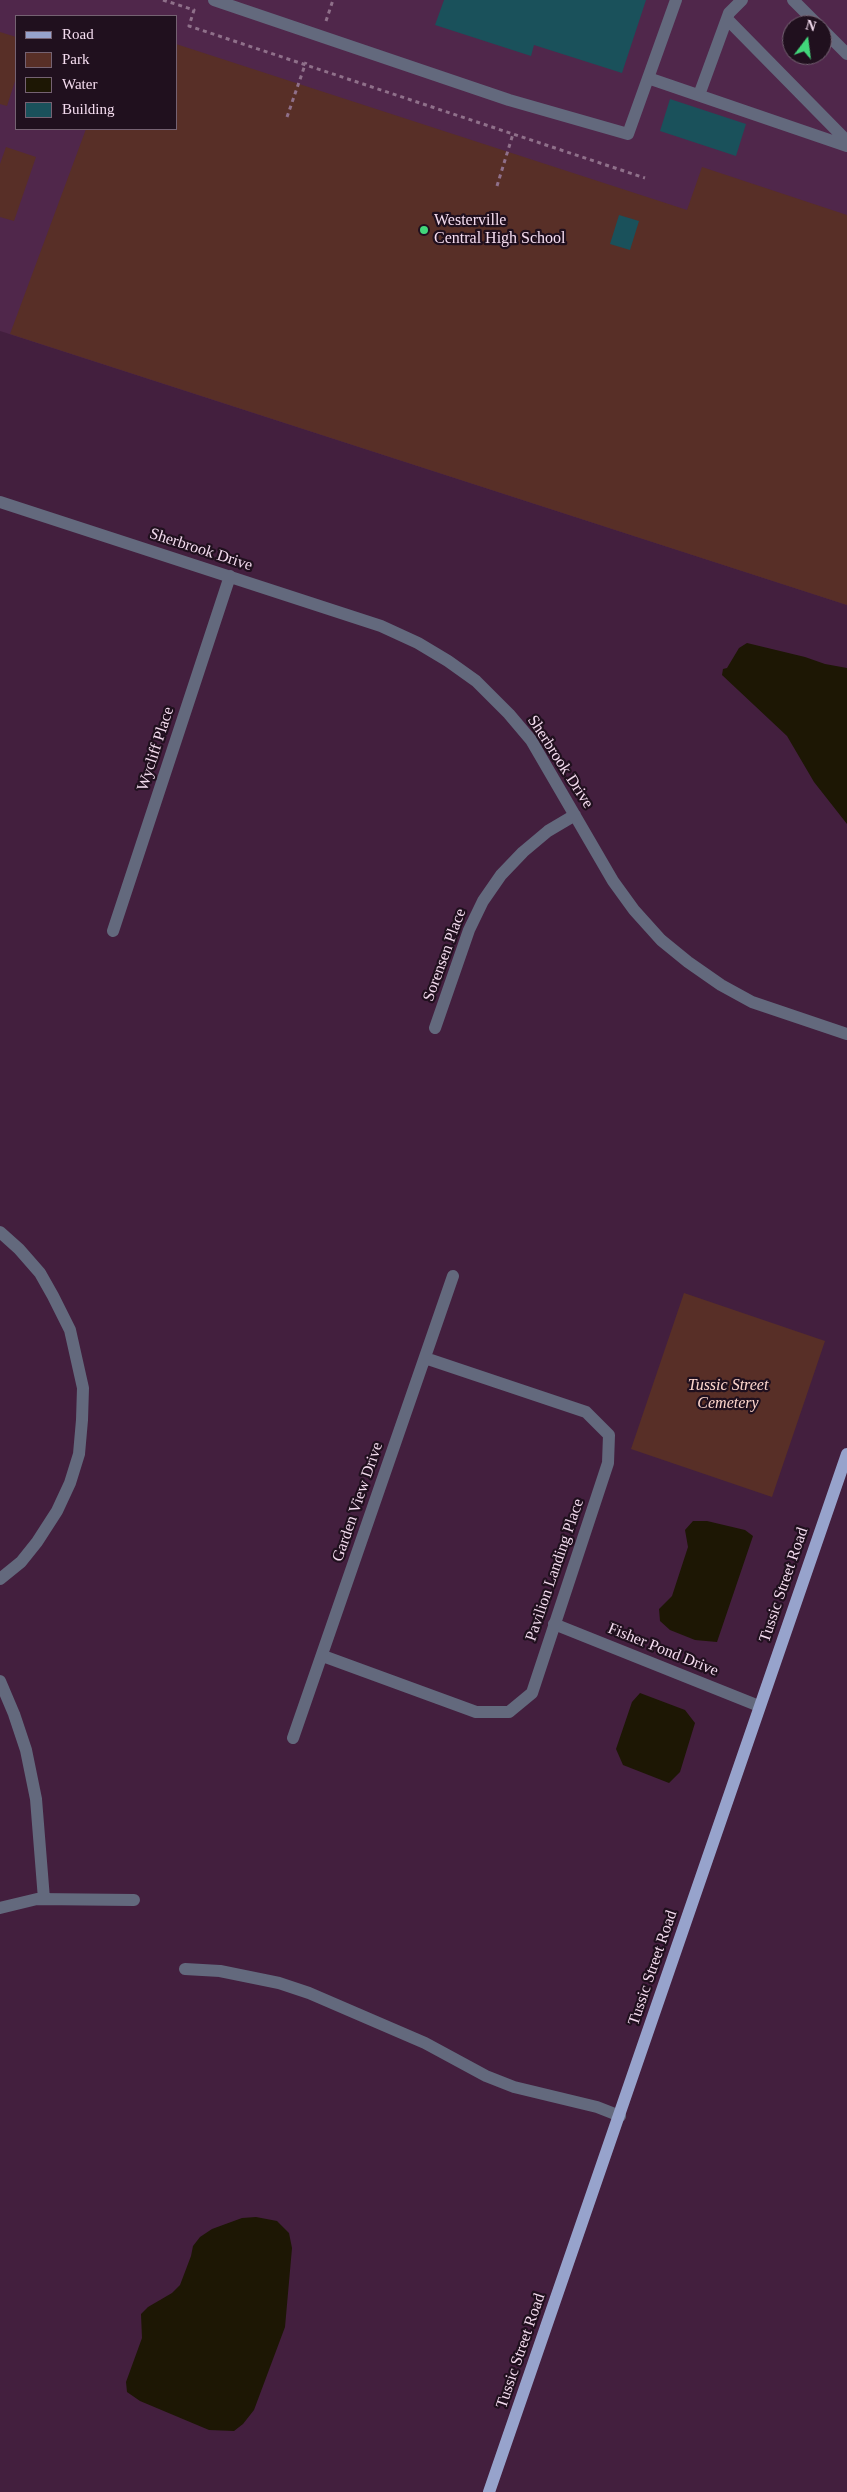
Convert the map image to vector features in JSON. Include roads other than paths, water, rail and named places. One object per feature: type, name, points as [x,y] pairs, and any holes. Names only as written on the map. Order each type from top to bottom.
[{"type":"main road","name":"Tussic Street Road","points":[[489,2492],[847,1454]]},
{"type":"street","points":[[214,0],[509,100],[628,134],[676,0]]},
{"type":"street","points":[[699,96],[727,19],[742,0]]},
{"type":"street","points":[[793,0],[808,15]]},
{"type":"street","points":[[727,19],[847,141]]},
{"type":"street","points":[[832,39],[847,54]]},
{"type":"street","points":[[648,78],[847,146]]},
{"type":"street","name":"Sherbrook Drive","points":[[0,502],[382,626],[418,643],[448,661],[476,681],[509,714],[531,740],[613,881],[634,910],[661,940],[721,985],[752,1002],[847,1034]]},
{"type":"street","name":"Wycliff Place","points":[[113,931],[230,576]]},
{"type":"street","name":"Sorensen Place","points":[[435,1028],[469,930],[483,901],[501,875],[523,852],[548,831],[575,815]]},
{"type":"street","points":[[0,1232],[19,1249],[40,1273],[70,1330],[82,1388],[82,1412],[79,1454],[57,1511],[20,1562],[0,1579]]},
{"type":"street","name":"Garden View Drive","points":[[293,1738],[323,1656],[453,1276]]},
{"type":"street","name":"Pavilion Landing Place","points":[[323,1656],[476,1712],[509,1712],[532,1693],[608,1463],[609,1435],[586,1412],[425,1358]]},
{"type":"street","name":"Fisher Pond Drive","points":[[554,1624],[760,1706]]},
{"type":"street","points":[[0,1681],[26,1750],[36,1799],[44,1899]]},
{"type":"street","points":[[0,1908],[44,1899],[134,1900]]},
{"type":"street","points":[[185,1969],[220,1971],[279,1983],[309,1992],[425,2043],[514,2087],[597,2107],[620,2116]]},
{"type":"water","points":[[747,643],[847,668],[847,824],[814,782],[787,736],[722,675],[723,669],[727,668],[739,648]]},
{"type":"water","points":[[693,1521],[707,1521],[745,1530],[753,1536],[717,1642],[695,1640],[670,1630],[660,1621],[659,1609],[672,1596],[688,1547],[685,1530]]},
{"type":"water","points":[[640,1693],[685,1710],[695,1723],[680,1772],[669,1783],[623,1765],[616,1749],[632,1702]]},
{"type":"water","points":[[256,2217],[277,2221],[289,2233],[292,2248],[285,2327],[254,2410],[243,2424],[234,2431],[209,2430],[140,2401],[127,2392],[126,2382],[142,2338],[141,2314],[148,2307],[172,2293],[180,2285],[193,2246],[200,2237],[212,2229],[242,2218]]},
{"type":"place","name":"Westerville Central High School","points":[[424,230]]},
{"type":"park label","name":"Tussic Street Cemetery","points":[[728,1395]]}]
